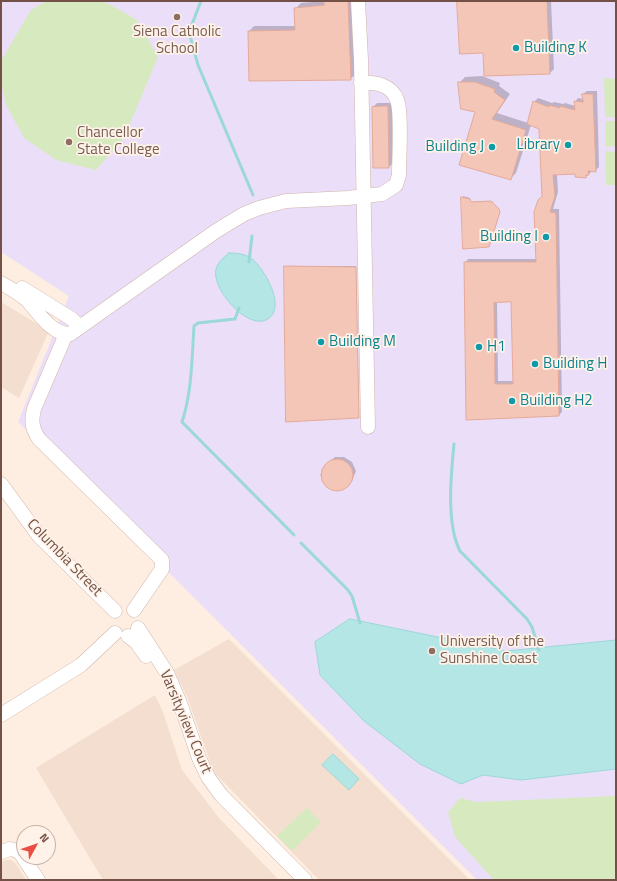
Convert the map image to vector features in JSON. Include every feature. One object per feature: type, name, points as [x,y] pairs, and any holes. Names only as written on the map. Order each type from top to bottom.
[{"type":"street","points":[[358,1],[368,427]]},
{"type":"street","points":[[1,283],[26,300],[51,325],[72,331],[88,323],[221,228],[244,214],[259,208],[286,201],[382,194],[396,185],[399,175],[399,104],[394,94],[385,87],[374,82],[361,82]]},
{"type":"street","points":[[1,275],[72,319],[76,323],[34,409],[32,418],[33,429],[39,439],[162,560],[162,570],[134,610]]},
{"type":"street","name":"Columbia Street","points":[[1,484],[39,536],[115,611]]},
{"type":"street","points":[[1,715],[81,665],[127,632],[139,618],[134,610],[124,607],[115,611],[110,621],[127,632]]},
{"type":"street","name":"Varsityview Court","points":[[127,632],[167,673],[180,703],[195,759],[205,788],[223,809],[305,880]]},
{"type":"street","name":"Varsityview Court","points":[[267,847],[295,880]]},
{"type":"street","points":[[1,852],[10,849],[19,851],[38,880]]},
{"type":"shaded area","name":"University of the Sunshine Coast","points":[[1,1],[616,1],[616,880],[477,880],[18,422],[69,296],[1,252]]},
{"type":"shaded area","points":[[1,302],[49,331],[19,398],[1,387]]},
{"type":"shaded area","points":[[229,639],[470,880],[319,880],[213,771],[188,699],[174,670]]},
{"type":"shaded area","points":[[155,695],[163,712],[182,770],[220,819],[279,880],[103,880],[36,768]]},
{"type":"shaded area","points":[[5,860],[11,860],[16,864],[26,880],[1,880],[1,863]]},
{"type":"green space","points":[[46,1],[100,1],[111,5],[137,20],[158,57],[124,138],[96,170],[56,160],[24,138],[6,105],[1,83],[1,61],[31,10]]},
{"type":"green space","points":[[604,78],[616,79],[616,117],[605,117]]},
{"type":"green space","points":[[605,121],[616,121],[616,146],[606,147]]},
{"type":"green space","points":[[605,151],[616,152],[616,185],[606,185]]},
{"type":"green space","points":[[616,796],[616,880],[494,880],[455,837],[448,812],[460,798],[476,802]]},
{"type":"green space","points":[[307,808],[321,822],[292,851],[277,836]]},
{"type":"water","points":[[229,253],[241,254],[250,257],[263,271],[268,280],[275,299],[275,308],[272,315],[266,320],[258,321],[240,313],[224,296],[216,277],[216,269],[219,262]]},
{"type":"water","points":[[350,619],[506,651],[616,640],[616,769],[521,780],[483,775],[461,784],[420,764],[364,721],[320,675],[315,642]]},
{"type":"water","points":[[333,754],[359,779],[349,790],[322,765]]},
{"type":"building","points":[[324,1],[348,1],[351,80],[249,81],[248,31],[295,30],[294,8],[324,5]]},
{"type":"building","name":"Building K","points":[[457,1],[547,1],[550,74],[484,76],[483,53],[460,54]]},
{"type":"building","name":"Building J","points":[[458,82],[475,82],[495,89],[494,92],[505,100],[492,119],[526,130],[511,180],[459,165],[475,112],[461,109]]},
{"type":"building","points":[[582,94],[593,94],[596,172],[588,171],[589,175],[586,175],[586,178],[575,177],[575,174],[553,175],[555,196],[550,212],[556,213],[559,416],[466,420],[464,262],[536,262],[534,212],[538,200],[542,196],[539,129],[527,124],[533,101],[549,107],[549,105],[560,108],[560,106],[575,110],[574,101],[583,102]],"holes":[[[511,302],[513,384],[495,384],[494,303]]]},
{"type":"building","points":[[388,106],[389,168],[373,168],[372,107]]},
{"type":"building","points":[[461,197],[470,199],[471,202],[491,201],[499,209],[500,212],[489,247],[463,249]]},
{"type":"building","name":"Building M","points":[[284,266],[356,267],[359,418],[286,422]]},
{"type":"building","points":[[337,459],[348,464],[353,475],[348,486],[337,491],[326,486],[321,475],[326,464]]},
{"type":"waterway","points":[[201,1],[189,32],[198,65],[253,195]]},
{"type":"waterway","points":[[249,262],[252,236]]},
{"type":"waterway","points":[[239,308],[235,319],[198,323],[194,326],[190,387],[182,422],[294,535]]},
{"type":"waterway","points":[[454,444],[451,484],[451,513],[456,540],[460,551],[527,619],[532,627],[539,650]]},
{"type":"waterway","points":[[301,543],[348,590],[352,596],[360,623]]},
{"type":"place","name":"Siena Catholic School","points":[[177,17]]},
{"type":"place","name":"Building K","points":[[516,48]]},
{"type":"place","name":"Chancellor State College","points":[[69,142]]},
{"type":"place","name":"Library","points":[[568,145]]},
{"type":"place","name":"Building J","points":[[492,147]]},
{"type":"place","name":"Building I","points":[[546,237]]},
{"type":"place","name":"Building M","points":[[321,342]]},
{"type":"place","name":"H1","points":[[479,347]]},
{"type":"place","name":"Building H","points":[[535,364]]},
{"type":"place","name":"Building H2","points":[[512,401]]},
{"type":"place","name":"University of the Sunshine Coast","points":[[432,651]]}]
